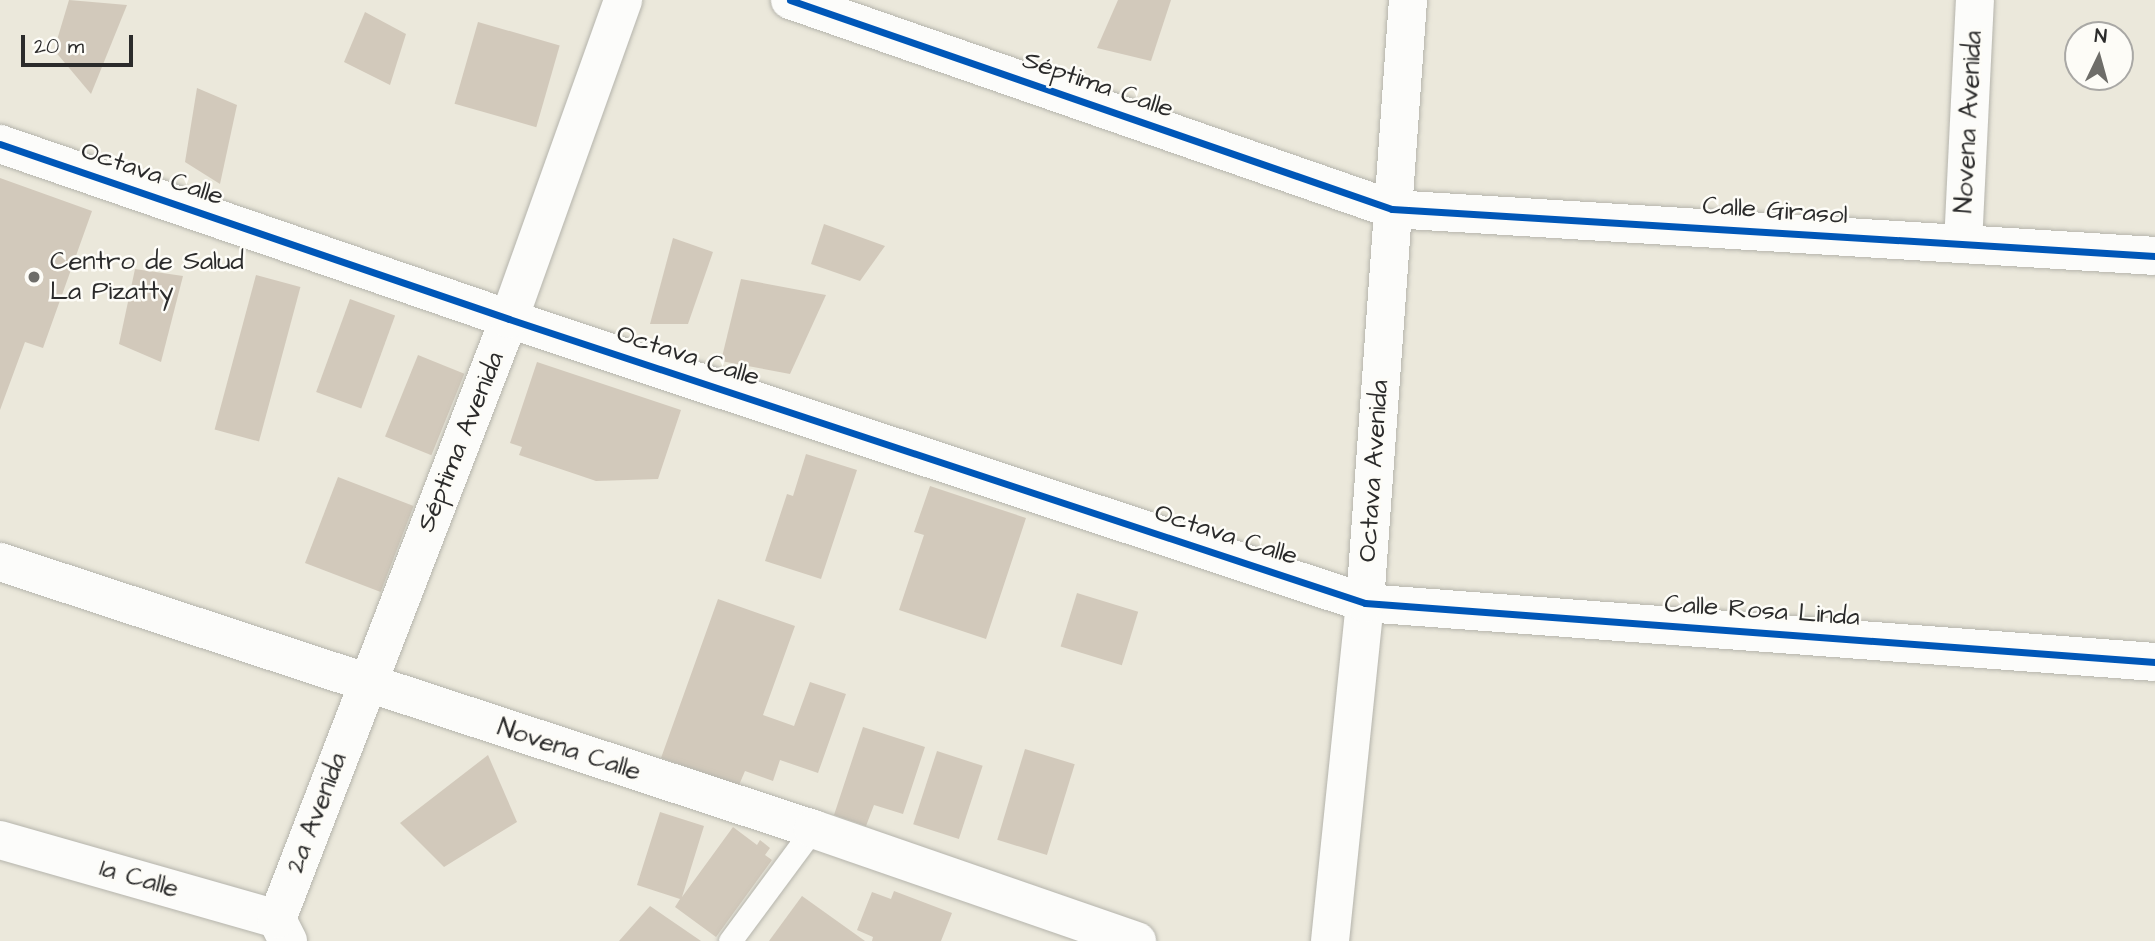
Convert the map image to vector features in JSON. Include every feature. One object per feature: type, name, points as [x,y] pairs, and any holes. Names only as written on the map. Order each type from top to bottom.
[{"type":"street","name":"Séptima Avenida","points":[[366,684],[509,319],[623,0]]},
{"type":"street","name":"Séptima Calle","points":[[790,0],[1392,209]]},
{"type":"street","name":"Octava Avenida","points":[[1330,941],[1365,603],[1408,0]]},
{"type":"street","name":"Novena Avenida","points":[[1963,244],[1975,0]]},
{"type":"street","name":"Octava Calle","points":[[0,144],[509,319],[1365,603]]},
{"type":"street","name":"Calle Girasol","points":[[1392,209],[2155,256]]},
{"type":"street","name":"Novena Calle","points":[[0,562],[813,829],[1137,941]]},
{"type":"street","name":"Calle Rosa Linda","points":[[1365,603],[2155,662]]},
{"type":"street","name":"2a Avenida","points":[[283,930],[366,684]]},
{"type":"street","name":"1a Calle","points":[[0,840],[283,930]]},
{"type":"lane","points":[[730,941],[813,829]]},
{"type":"building","points":[[69,0],[127,5],[91,94],[54,50]]},
{"type":"building","points":[[1118,0],[1171,0],[1151,61],[1097,48]]},
{"type":"building","points":[[365,12],[406,34],[390,85],[344,62]]},
{"type":"building","points":[[478,22],[560,45],[536,127],[455,104]]},
{"type":"building","points":[[197,88],[237,105],[220,184],[185,162]]},
{"type":"building","name":"Centro de Salud La Pizatty","points":[[0,178],[92,211],[43,348],[25,342],[0,410]]},
{"type":"building","points":[[824,224],[885,246],[860,281],[811,264]]},
{"type":"building","points":[[673,238],[713,252],[688,324],[650,324]]},
{"type":"building","points":[[135,269],[183,276],[161,362],[119,344]]},
{"type":"building","points":[[256,275],[300,287],[259,441],[215,430]]},
{"type":"building","points":[[741,279],[826,295],[790,374],[721,361]]},
{"type":"building","points":[[350,299],[395,315],[361,408],[316,392]]},
{"type":"building","points":[[418,355],[464,374],[431,455],[385,437]]},
{"type":"building","points":[[537,362],[681,410],[658,479],[596,481],[519,455],[522,447],[510,443]]},
{"type":"building","points":[[806,454],[857,470],[821,579],[765,561],[787,494],[793,496]]},
{"type":"building","points":[[338,477],[414,506],[381,592],[305,563]]},
{"type":"building","points":[[930,486],[1026,518],[986,639],[899,610],[924,535],[914,532]]},
{"type":"building","points":[[1077,593],[1138,612],[1122,665],[1061,647]]},
{"type":"building","points":[[718,599],[795,626],[763,715],[794,726],[810,682],[846,694],[818,773],[780,760],[773,781],[745,771],[739,785],[661,758]]},
{"type":"building","points":[[863,727],[925,747],[903,814],[874,805],[866,826],[834,815]]},
{"type":"building","points":[[1025,749],[1075,764],[1047,855],[997,840]]},
{"type":"building","points":[[937,751],[983,766],[959,839],[913,824]]},
{"type":"building","points":[[488,755],[517,822],[444,867],[400,823]]},
{"type":"building","points":[[660,812],[704,826],[682,897],[733,827],[757,845],[760,840],[770,848],[765,855],[772,860],[716,937],[675,907],[680,899],[637,885]]},
{"type":"building","points":[[894,891],[952,913],[941,941],[872,941],[873,937],[857,930],[872,892],[891,899]]},
{"type":"building","points":[[802,896],[865,941],[769,941]]},
{"type":"building","points":[[650,906],[701,941],[619,941]]},
{"type":"cycle path","points":[[790,0],[1392,209],[2155,256]]},
{"type":"cycle path","points":[[0,144],[509,319],[1365,603],[2155,662]]},
{"type":"place","name":"Centro de Salud La Pizatty","points":[[34,277]]}]
